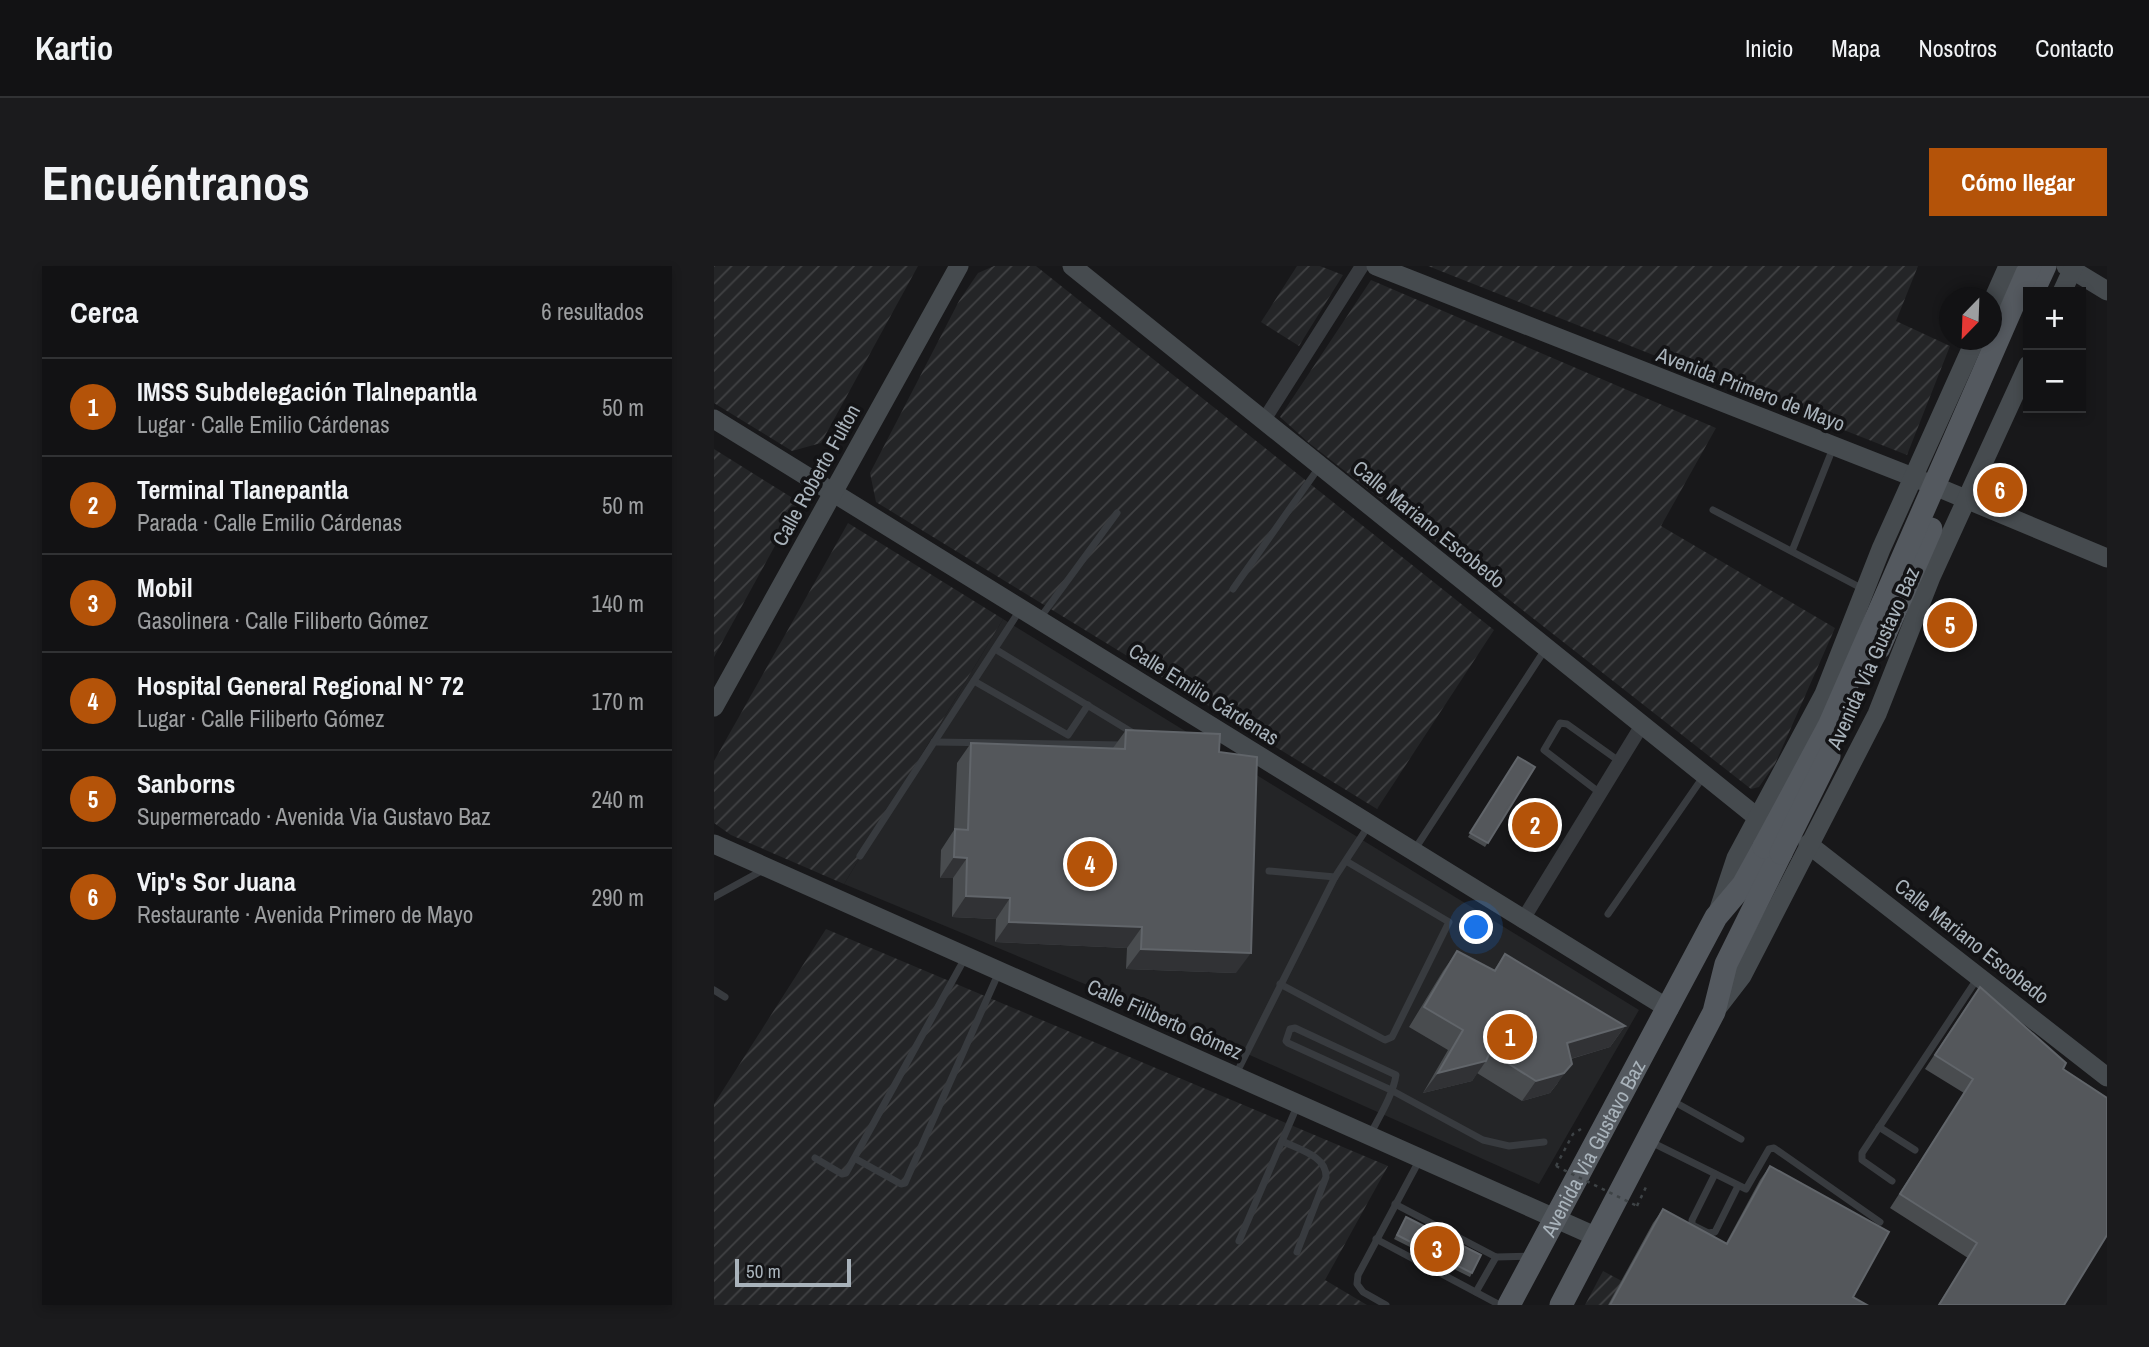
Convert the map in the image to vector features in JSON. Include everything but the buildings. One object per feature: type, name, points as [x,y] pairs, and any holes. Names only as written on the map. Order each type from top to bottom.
[{"type":"main road","name":"Avenida Via Gustavo Baz","points":[[1561,1305],[1714,1012],[1726,964],[1773,850],[2030,266]]},
{"type":"main road","points":[[2035,287],[2045,266]]},
{"type":"main road","name":"Avenida Via Gustavo Baz","points":[[1509,1305],[1716,917],[1773,850],[1848,719],[2023,314]]},
{"type":"street","name":"Calle Roberto Fulton","points":[[714,707],[959,266]]},
{"type":"street","name":"Calle Mariano Escobedo","points":[[1072,266],[1758,818]]},
{"type":"street","points":[[1264,420],[1362,266]]},
{"type":"street","name":"Avenida Primero de Mayo","points":[[1376,266],[1913,477],[2107,558]]},
{"type":"street","points":[[1999,287],[2008,266]]},
{"type":"street","points":[[2064,287],[2071,267],[2107,290]]},
{"type":"street","name":"Avenida Via Gustavo Baz","points":[[1716,917],[1736,858],[1824,694],[1881,549],[1970,350]]},
{"type":"street","name":"Avenida Via Gustavo Baz","points":[[1714,1012],[1742,976],[1877,714],[1931,576],[2023,376]]},
{"type":"street","name":"Calle Emilio Cárdenas","points":[[714,419],[1040,618],[1522,921],[1669,1009]]},
{"type":"street","points":[[1881,549],[1908,548],[1918,553],[1931,567],[1931,576]]},
{"type":"street","points":[[1522,921],[1642,725]]},
{"type":"street","name":"Calle Filiberto Gómez","points":[[714,844],[1597,1237]]},
{"type":"street","name":"Calle Mariano Escobedo","points":[[1808,844],[2107,1077]]},
{"type":"lane","points":[[1792,551],[1834,446]]},
{"type":"lane","points":[[1233,589],[1320,466]]},
{"type":"lane","points":[[1713,510],[1865,590]]},
{"type":"lane","points":[[1040,618],[1117,513]]},
{"type":"lane","points":[[860,856],[1022,607]]},
{"type":"lane","points":[[1413,852],[1546,647]]},
{"type":"lane","points":[[934,742],[1133,745],[1141,740],[995,649]]},
{"type":"lane","points":[[974,681],[1082,744]]},
{"type":"lane","points":[[1068,735],[1088,705]]},
{"type":"lane","points":[[1600,793],[1544,750],[1556,727],[1560,723],[1567,724],[1619,761]]},
{"type":"lane","points":[[1608,914],[1704,776]]},
{"type":"lane","points":[[1235,1075],[1335,877],[1370,825]]},
{"type":"lane","points":[[1280,984],[1385,1040],[1392,1037],[1449,922],[1346,861]]},
{"type":"lane","points":[[714,897],[767,868]]},
{"type":"lane","points":[[1269,871],[1335,877]]},
{"type":"lane","points":[[815,1158],[842,1174],[856,1159],[965,958]]},
{"type":"lane","points":[[856,1159],[901,1184],[905,1183],[999,971]]},
{"type":"lane","points":[[1892,1181],[1861,1157],[1979,975]]},
{"type":"lane","points":[[714,990],[724,997]]},
{"type":"lane","points":[[1370,1136],[1391,1090],[1397,1078],[1394,1073],[1290,1029],[1286,1041],[1288,1043],[1391,1090],[1494,1144],[1544,1142]]},
{"type":"lane","points":[[1669,1099],[1741,1139]]},
{"type":"lane","points":[[1239,1241],[1298,1104]]},
{"type":"lane","points":[[1879,1127],[1915,1150]]},
{"type":"lane","points":[[1647,1140],[1738,1186],[1748,1186],[1769,1149],[1774,1148],[1880,1222]]},
{"type":"lane","points":[[1282,1141],[1322,1161],[1327,1168],[1297,1252]]},
{"type":"lane","points":[[1386,1305],[1363,1292],[1357,1284],[1358,1275],[1420,1158]]},
{"type":"lane","points":[[1715,1174],[1692,1225],[1709,1233],[1715,1232],[1738,1186]]},
{"type":"lane","points":[[1395,1204],[1496,1257],[1535,1256]]},
{"type":"lane","points":[[1376,1239],[1500,1305]]},
{"type":"lane","points":[[1476,1292],[1496,1257]]},
{"type":"path","points":[[1573,1134],[1556,1166],[1637,1206]]},
{"type":"shaded area","points":[[714,266],[918,266],[821,443],[792,451],[714,403]]},
{"type":"shaded area","points":[[994,266],[1036,266],[1494,630],[1377,809],[876,502],[870,473],[959,301],[978,273]]},
{"type":"shaded area","points":[[1297,266],[1320,266],[1343,275],[1299,346],[1261,322]]},
{"type":"shaded area","points":[[1428,266],[1918,266],[1896,321],[1939,341],[1939,350],[1948,350],[1907,455]]},
{"type":"shaded area","points":[[1371,280],[1716,428],[1661,526],[1835,628],[1775,764],[1759,787],[1751,789],[1309,443],[1280,417]]},
{"type":"shaded area","points":[[714,449],[799,502],[714,657]]},
{"type":"shaded area","points":[[848,523],[1003,619],[844,884],[731,835],[714,823],[714,761]]},
{"type":"shaded area","points":[[1003,619],[1639,1010],[1539,1184],[1169,1019],[844,884]]},
{"type":"shaded area","points":[[826,929],[1388,1166],[1325,1280],[1367,1305],[714,1305],[714,1104]]},
{"type":"shaded area","points":[[1603,1271],[1667,1305],[1585,1305]]},
{"type":"place","name":"Vip's Sor Juana","points":[[2000,490]]},
{"type":"place","name":"Sanborns","points":[[1950,625]]},
{"type":"place","name":"Terminal Tlanepantla","points":[[1535,825]]},
{"type":"place","name":"Hospital General Regional N° 72","points":[[1090,864]]},
{"type":"place","name":"IMSS Subdelegación Tlalnepantla","points":[[1510,1037]]},
{"type":"place","name":"Mobil","points":[[1437,1249]]}]
